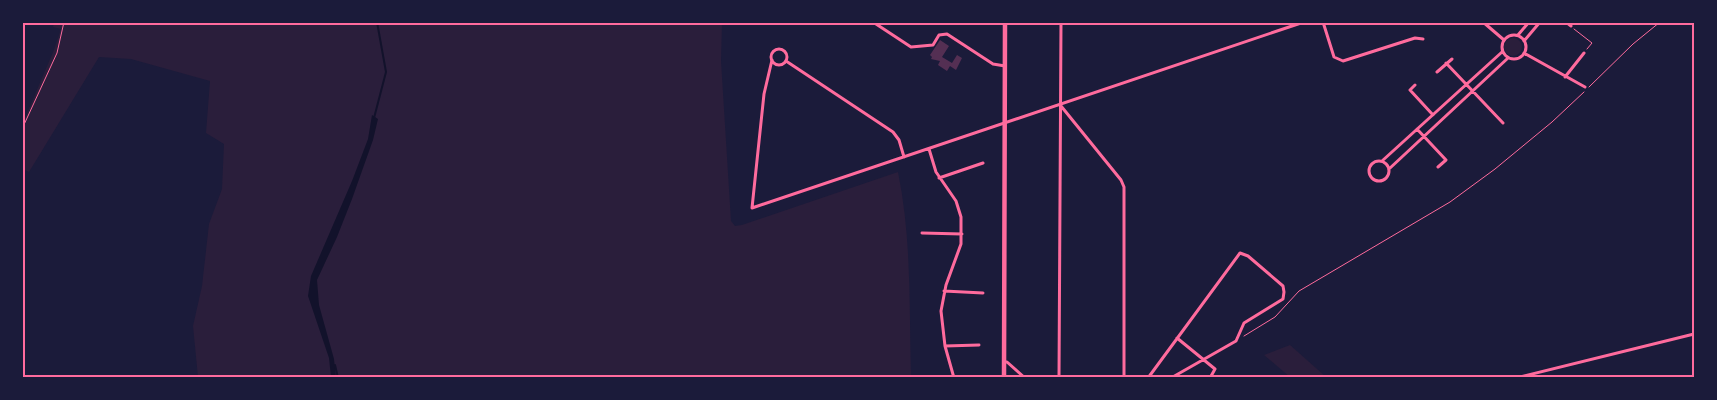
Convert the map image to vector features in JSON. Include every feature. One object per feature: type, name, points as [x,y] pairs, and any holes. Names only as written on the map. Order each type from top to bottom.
[{"type":"main road","points":[[1004,378],[1005,22]]},
{"type":"street","points":[[873,22],[911,48],[933,45],[939,35],[947,34],[993,64],[1005,66]]},
{"type":"street","points":[[1060,378],[1061,22]]},
{"type":"street","points":[[786,61],[787,55],[781,49],[776,49],[771,54],[772,60],[764,94],[752,208],[1304,22]]},
{"type":"street","points":[[1323,22],[1334,57],[1343,61],[1414,38],[1423,39]]},
{"type":"street","points":[[1483,22],[1504,40]]},
{"type":"street","points":[[1518,35],[1529,22]]},
{"type":"street","points":[[1524,41],[1540,22]]},
{"type":"street","points":[[1566,22],[1571,26]]},
{"type":"street","points":[[1502,52],[1382,161],[1373,163],[1370,166],[1371,176],[1374,179],[1382,180],[1387,176],[1389,169],[1508,58],[1519,58],[1524,53],[1526,47],[1524,41],[1518,35],[1510,35],[1504,40],[1501,48],[1508,58]]},
{"type":"street","points":[[1524,53],[1585,87]]},
{"type":"street","points":[[1565,77],[1584,53]]},
{"type":"street","points":[[1437,72],[1452,58]]},
{"type":"street","points":[[772,60],[778,65],[786,61]]},
{"type":"street","points":[[786,61],[893,132],[899,140],[904,157]]},
{"type":"street","points":[[1446,64],[1503,123]]},
{"type":"street","points":[[1415,85],[1410,90],[1433,115]]},
{"type":"street","points":[[1061,105],[1122,180],[1124,187],[1124,378]]},
{"type":"street","points":[[1417,129],[1446,160],[1438,167]]},
{"type":"street","points":[[929,148],[936,172],[956,201],[961,218],[961,244],[944,291],[941,311],[945,346],[954,378]]},
{"type":"street","points":[[1382,161],[1389,169]]},
{"type":"street","points":[[939,178],[983,163]]},
{"type":"street","points":[[922,233],[962,234]]},
{"type":"street","points":[[1148,378],[1240,253],[1248,256],[1283,286],[1283,299],[1244,323],[1236,340],[1171,378]]},
{"type":"street","points":[[944,291],[982,293]]},
{"type":"street","points":[[1516,378],[1694,334]]},
{"type":"street","points":[[1177,338],[1215,369],[1210,378]]},
{"type":"street","points":[[945,346],[979,345]]},
{"type":"street","points":[[1004,362],[1007,362],[1025,378]]},
{"type":"path","points":[[22,129],[57,53],[64,22]]},
{"type":"path","points":[[1236,340],[1275,317],[1299,291],[1450,202],[1496,169],[1552,122],[1633,44],[1660,22]]},
{"type":"path","points":[[1571,26],[1592,43],[1584,53]]},
{"type":"shaded area","points":[[54,23],[722,23],[721,61],[731,221],[735,226],[742,225],[898,172],[908,249],[911,377],[198,377],[193,326],[202,286],[209,224],[222,189],[224,144],[206,133],[210,81],[131,59],[99,57],[29,172],[23,169],[22,125],[61,29],[53,27]]},
{"type":"shaded area","points":[[1513,38],[1519,41],[1522,47],[1519,53],[1513,56],[1507,53],[1504,47],[1507,41]]},
{"type":"shaded area","points":[[372,115],[378,119],[373,140],[337,237],[317,280],[319,305],[334,359],[336,377],[331,377],[329,358],[308,296],[311,276],[368,139]]},
{"type":"shaded area","points":[[1290,345],[1326,377],[1290,377],[1264,355]]},
{"type":"building","points":[[940,40],[949,46],[942,57],[952,63],[957,55],[962,58],[956,70],[950,66],[947,71],[938,65],[940,61],[931,59],[930,55]]},
{"type":"waterway","points":[[374,118],[386,72],[377,22]]},
{"type":"waterway","points":[[335,365],[338,378]]}]
